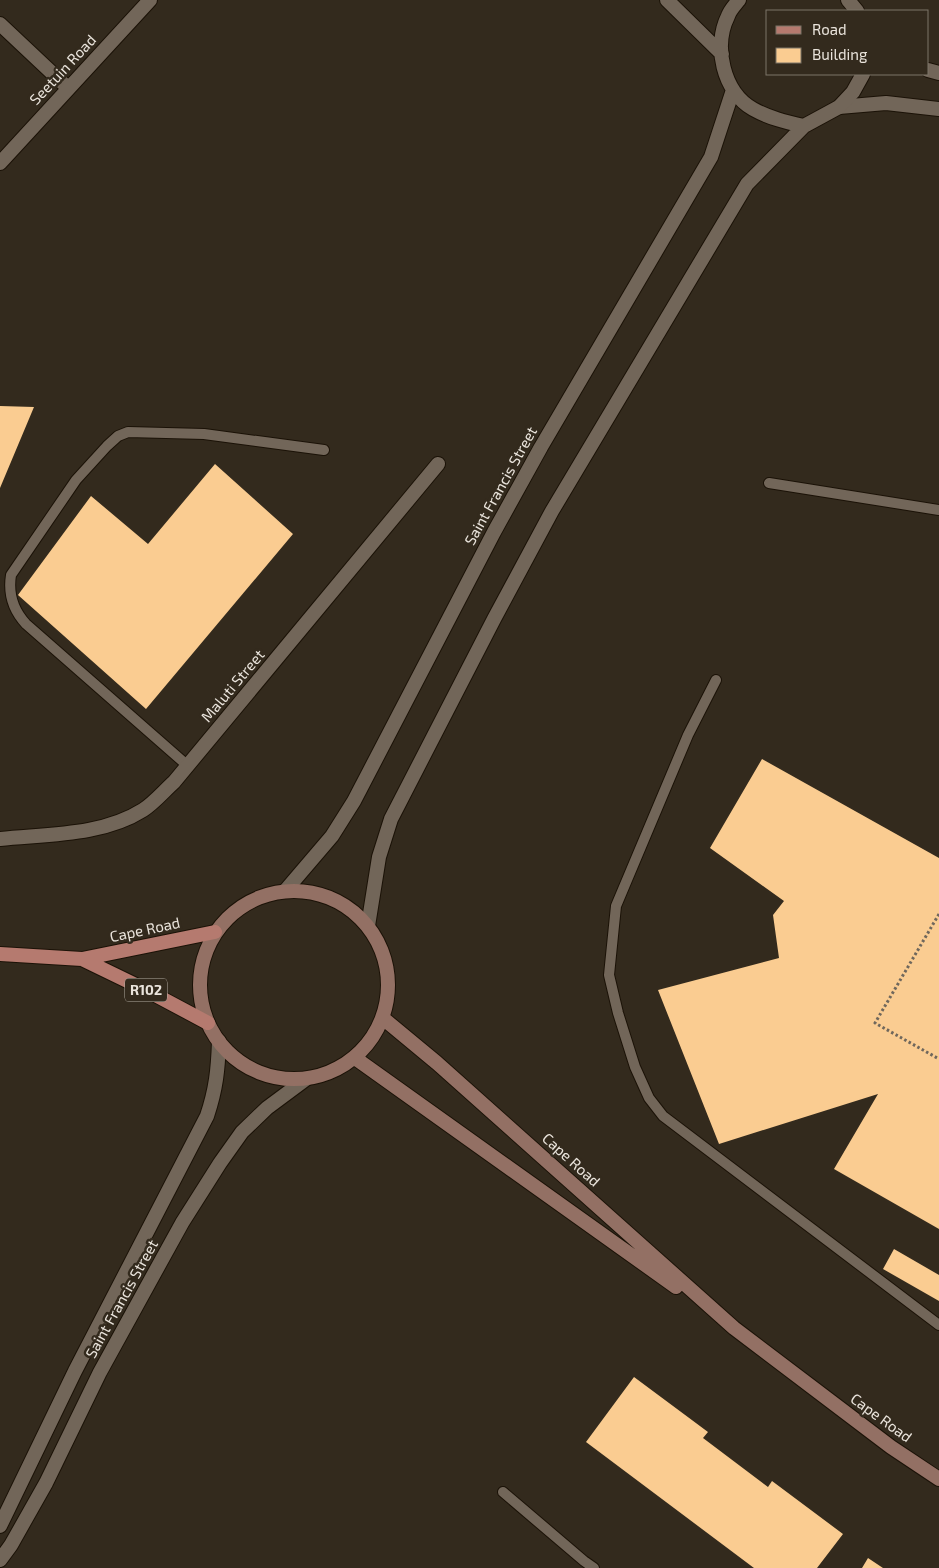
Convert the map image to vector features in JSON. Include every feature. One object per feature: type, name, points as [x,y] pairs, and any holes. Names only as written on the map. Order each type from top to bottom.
[{"type":"main road","points":[[285,891],[313,892],[341,901],[368,926],[381,948],[388,978],[389,995],[384,1019],[371,1041],[355,1058],[332,1072],[306,1079],[280,1079],[253,1071],[231,1056],[213,1035],[202,1010],[199,984],[203,957],[215,932],[234,911],[258,897],[285,891]]},
{"type":"main road","name":"Cape Road","points":[[0,954],[82,960],[215,932]]},
{"type":"main road","name":"Cape Road","points":[[82,960],[148,991],[208,1023]]},
{"type":"main road","name":"Cape Road","points":[[384,1019],[438,1063],[734,1328]]},
{"type":"main road","name":"Cape Road","points":[[355,1058],[734,1328],[891,1447],[939,1478]]},
{"type":"street","name":"Seetuin Road","points":[[0,163],[150,0]]},
{"type":"street","points":[[668,0],[722,54]]},
{"type":"street","points":[[739,0],[727,16],[720,41],[723,66],[733,90],[751,108],[774,119],[804,126]]},
{"type":"street","points":[[0,24],[68,88]]},
{"type":"street","points":[[368,926],[379,857],[391,819],[548,519],[748,184],[804,126],[839,107],[853,92],[862,75]]},
{"type":"street","name":"Saint Francis Street","points":[[285,891],[332,836],[354,801],[536,455],[711,157],[733,90]]},
{"type":"street","points":[[839,107],[886,103],[939,109]]},
{"type":"street","name":"Maluti Street","points":[[0,839],[85,830],[114,824],[143,810],[174,782],[188,766],[438,464]]},
{"type":"street","name":"Saint Francis Street","points":[[0,1526],[75,1371],[206,1116],[214,1093],[218,1072],[219,1041]]},
{"type":"street","name":"Saint Francis Street","points":[[0,1560],[11,1545],[46,1483],[104,1364],[182,1223],[220,1163],[242,1132],[267,1108],[306,1079]]},
{"type":"lane","points":[[188,766],[26,624],[18,615],[4,590],[11,575],[76,480],[118,436],[128,432],[204,434],[324,450]]},
{"type":"lane","points":[[769,483],[939,510]]},
{"type":"lane","points":[[716,680],[688,735],[616,906],[609,974],[618,1013],[635,1067],[649,1098],[663,1116],[939,1325]]},
{"type":"lane","points":[[502,1492],[594,1568]]},
{"type":"path","points":[[939,914],[875,1023],[939,1060]]},
{"type":"building","points":[[0,406],[34,407],[0,488]]},
{"type":"building","points":[[215,464],[293,534],[146,709],[18,595],[91,496],[148,544]]},
{"type":"building","points":[[762,759],[939,858],[939,1229],[834,1169],[878,1094],[719,1144],[658,990],[779,958],[773,915],[784,901],[710,848]]},
{"type":"building","points":[[894,1249],[939,1275],[939,1301],[883,1269]]},
{"type":"building","points":[[634,1377],[708,1432],[703,1438],[768,1487],[772,1481],[843,1534],[817,1568],[754,1568],[586,1442]]},
{"type":"building","points":[[868,1558],[883,1568],[862,1568]]}]
